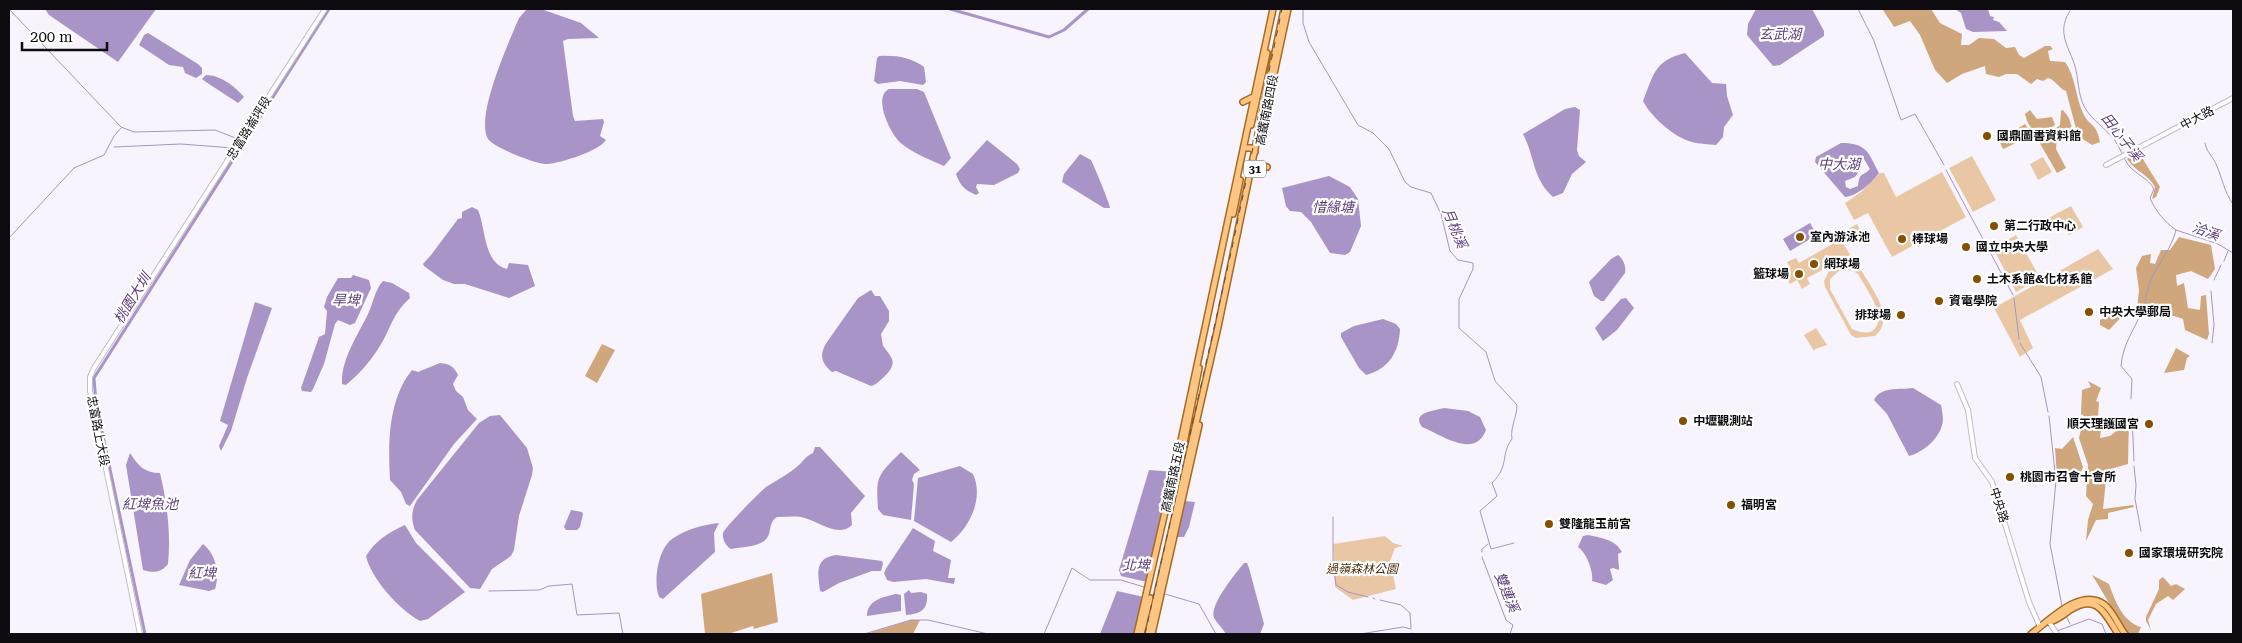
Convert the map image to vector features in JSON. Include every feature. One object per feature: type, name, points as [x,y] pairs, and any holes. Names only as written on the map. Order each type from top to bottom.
[{"type":"main road","name":"高鐵南路四段","points":[[1208,319],[1253,97],[1275,9]]},
{"type":"main road","name":"高鐵南路四段","points":[[1208,319],[1235,207],[1275,9]]},
{"type":"main road","name":"高鐵南路四段","points":[[1219,328],[1285,9]]},
{"type":"main road","name":"高鐵南路四段","points":[[1219,328],[1255,167],[1285,9]]},
{"type":"main road","points":[[1243,102],[1253,97]]},
{"type":"main road","points":[[1254,111],[1258,116],[1263,115]]},
{"type":"main road","points":[[1246,148],[1252,148],[1255,152]]},
{"type":"main road","points":[[1255,167],[1259,164],[1267,167]]},
{"type":"main road","points":[[1228,223],[1235,207]]},
{"type":"main road","points":[[1236,239],[1242,225]]},
{"type":"main road","name":"高鐵南路五段","points":[[1140,634],[1202,354],[1208,319]]},
{"type":"main road","name":"高鐵南路五段","points":[[1140,634],[1142,616],[1208,319]]},
{"type":"main road","name":"高鐵南路五段","points":[[1148,634],[1219,328]]},
{"type":"main road","name":"高鐵南路五段","points":[[1152,634],[1219,328]]},
{"type":"main road","points":[[1196,370],[1202,354]]},
{"type":"main road","points":[[1180,496],[1180,510]]},
{"type":"main road","points":[[2031,634],[2063,610],[2082,600],[2097,601],[2110,610],[2125,634]]},
{"type":"main road","points":[[2049,622],[2055,621],[2082,604],[2095,605],[2104,612],[2118,634]]},
{"type":"street","name":"忠富路崙坪段","points":[[172,247],[325,9]]},
{"type":"street","name":"中大路","points":[[2160,136],[2233,97]]},
{"type":"street","name":"中大路","points":[[2106,165],[2233,97]]},
{"type":"street","name":"忠富路上大段","points":[[140,634],[90,390],[90,378],[94,368],[172,247]]},
{"type":"street","name":"中央路","points":[[1957,384],[1968,410],[1975,458],[1992,482],[2029,602],[2040,627]]},
{"type":"street","points":[[2049,622],[2057,634]]},
{"type":"green space","points":[[1972,156],[1996,200],[1973,212],[1949,168]]},
{"type":"green space","points":[[2043,157],[2052,172],[2038,180],[2030,164]]},
{"type":"green space","points":[[1942,172],[1966,217],[1892,257],[1868,213],[1854,220],[1845,203],[1861,192],[1880,173],[1884,173],[1896,197]]},
{"type":"green space","points":[[2071,206],[2083,227],[2069,235],[2063,225],[2050,232],[2039,223]]},
{"type":"green space","points":[[1857,224],[1864,237],[1848,245],[1842,233]]},
{"type":"green space","points":[[2016,235],[2040,278],[2016,292],[1993,248]]},
{"type":"green space","points":[[1841,239],[1850,255],[1807,278],[1810,284],[1802,289],[1797,280],[1790,284],[1783,271],[1790,267],[1787,262],[1796,258],[1799,263]]},
{"type":"green space","points":[[2098,249],[2113,269],[2020,320],[2033,348],[2020,357],[1994,308]]},
{"type":"green space","points":[[1846,263],[1860,268],[1880,302],[1883,311],[1881,328],[1875,336],[1856,338],[1851,335],[1825,287],[1824,281],[1830,269]],"holes":[[[1841,269],[1858,274],[1877,311],[1877,326],[1870,332],[1852,329],[1830,289],[1830,279]]]},
{"type":"green space","points":[[1816,328],[1827,345],[1814,351],[1804,335]]},
{"type":"green space","name":"過嶺森林公園","points":[[1385,536],[1393,543],[1403,546],[1395,548],[1390,561],[1396,589],[1353,600],[1335,587],[1333,544]]},
{"type":"shaded area","points":[[1931,9],[1940,23],[1962,34],[1961,45],[1969,45],[1979,38],[1994,39],[2006,48],[2015,47],[2019,55],[2024,58],[2045,46],[2050,46],[2053,49],[2048,51],[2050,61],[2065,62],[2069,68],[2083,113],[2094,127],[2100,142],[2092,145],[2078,136],[2066,91],[2051,79],[2048,78],[2043,81],[2037,79],[2031,84],[2017,74],[2006,74],[1999,77],[1986,74],[1985,66],[1962,74],[1947,83],[1935,70],[1920,35],[1910,21],[1894,27],[1883,10]]},
{"type":"shaded area","points":[[2030,110],[2037,119],[2052,117],[2055,125],[2042,133],[2047,141],[2057,137],[2056,149],[2066,168],[2057,173],[2027,121],[2025,114]]},
{"type":"shaded area","points":[[2063,110],[2069,118],[2075,139],[2067,143],[2057,135],[2055,129],[2060,125],[2061,111]]},
{"type":"shaded area","points":[[2025,124],[2030,131],[2014,140],[2016,143],[2003,149],[1999,140]]},
{"type":"shaded area","points":[[2133,155],[2141,156],[2160,187],[2156,197],[2152,199],[2155,187],[2127,159]]},
{"type":"shaded area","points":[[2179,237],[2211,245],[2215,269],[2208,279],[2191,271],[2176,275],[2177,286],[2184,283],[2188,308],[2200,310],[2201,296],[2206,295],[2209,334],[2207,340],[2185,330],[2183,319],[2147,307],[2137,309],[2139,290],[2136,268],[2142,256],[2151,254],[2150,263],[2155,264],[2161,250],[2170,250]]},
{"type":"shaded area","points":[[2125,306],[2125,313],[2109,330],[2100,325],[2100,320]]},
{"type":"shaded area","points":[[602,344],[615,350],[597,383],[585,376]]},
{"type":"shaded area","points":[[2176,348],[2190,356],[2187,358],[2184,370],[2164,373]]},
{"type":"shaded area","points":[[2088,381],[2101,388],[2096,401],[2099,402],[2098,417],[2095,417],[2093,431],[2101,430],[2100,438],[2110,436],[2115,432],[2117,419],[2129,419],[2128,464],[2107,470],[2103,509],[2133,505],[2134,507],[2108,513],[2108,519],[2096,520],[2086,541],[2088,520],[2093,504],[2086,496],[2088,465],[2079,438],[2084,416],[2081,414],[2082,390],[2091,387]]},
{"type":"shaded area","points":[[2073,437],[2083,467],[2081,472],[2057,476],[2055,448],[2062,449]]},
{"type":"shaded area","points":[[772,573],[778,622],[754,629],[753,626],[728,634],[705,634],[701,594]]},
{"type":"shaded area","points":[[2092,575],[2109,584],[2120,610],[2129,621],[2141,627],[2138,634],[2129,634]]},
{"type":"shaded area","points":[[2163,577],[2171,586],[2176,584],[2185,589],[2173,600],[2168,596],[2156,604],[2148,620],[2151,630],[2146,617],[2159,589],[2159,580]]},
{"type":"shaded area","points":[[911,620],[920,620],[913,634],[866,634]]},
{"type":"water","points":[[45,9],[156,9],[118,62],[49,15]]},
{"type":"water","points":[[527,9],[541,9],[581,23],[599,38],[568,39],[563,41],[575,121],[603,119],[604,122],[600,136],[606,140],[588,152],[570,159],[547,164],[534,162],[506,151],[488,139],[485,128],[489,97],[501,61],[519,18]]},
{"type":"water","name":"玄武湖","points":[[1756,9],[1812,9],[1824,31],[1824,36],[1780,65],[1773,66],[1747,35],[1748,24]]},
{"type":"water","points":[[1955,9],[1988,9],[1990,16],[1994,17],[1993,20],[1999,22],[2007,31],[1973,32],[1966,29],[1961,13]]},
{"type":"water","points":[[148,33],[198,64],[202,68],[202,74],[196,78],[185,73],[183,67],[169,65],[139,45],[144,35]]},
{"type":"water","points":[[1685,53],[1712,83],[1726,84],[1727,96],[1733,115],[1724,127],[1723,137],[1716,145],[1695,143],[1678,136],[1652,114],[1643,101],[1656,70],[1667,60]]},
{"type":"water","points":[[879,56],[903,57],[914,61],[924,67],[926,82],[923,85],[900,81],[878,84],[874,81],[877,58]]},
{"type":"water","points":[[206,75],[217,77],[227,82],[244,97],[238,103],[202,79]]},
{"type":"water","points":[[889,89],[917,89],[924,92],[951,158],[944,166],[912,151],[902,144],[893,133],[885,116],[882,100],[884,93]]},
{"type":"water","points":[[1575,107],[1580,110],[1577,150],[1579,156],[1586,162],[1572,174],[1563,193],[1553,197],[1546,190],[1537,175],[1523,134],[1565,109]]},
{"type":"water","points":[[987,140],[1017,164],[1020,169],[1018,173],[994,185],[977,184],[976,187],[979,193],[976,195],[963,187],[956,174]]},
{"type":"water","name":"中大湖","points":[[1841,143],[1850,143],[1866,150],[1879,173],[1864,188],[1845,197],[1815,162],[1816,157]],"holes":[[[1864,159],[1870,169],[1860,176],[1858,186],[1850,189],[1846,187],[1845,181],[1855,177],[1859,171],[1856,168],[1858,162]]]},
{"type":"water","points":[[1080,154],[1091,160],[1110,208],[1104,208],[1062,182],[1064,174]]},
{"type":"water","name":"惜緣塘","points":[[1329,176],[1350,187],[1358,199],[1361,226],[1350,252],[1345,255],[1330,253],[1311,222],[1301,212],[1290,211],[1286,206],[1282,188]]},
{"type":"water","points":[[472,207],[478,210],[481,217],[486,244],[493,260],[507,269],[509,263],[528,265],[535,286],[509,298],[465,284],[454,284],[443,280],[424,266],[423,264],[458,219],[462,218],[462,212]]},
{"type":"water","name":"室內游泳池","points":[[1810,223],[1817,235],[1790,251],[1783,239]]},
{"type":"water","points":[[1618,255],[1624,263],[1625,273],[1604,301],[1601,301],[1594,296],[1589,282],[1611,259]]},
{"type":"water","name":"旱埤","points":[[353,275],[369,280],[371,288],[355,323],[350,325],[338,320],[335,324],[324,364],[313,389],[311,392],[302,391],[301,388],[319,337],[325,334],[327,311],[324,307],[327,297],[338,278],[351,278]]},
{"type":"water","points":[[383,281],[392,283],[409,293],[410,298],[399,310],[371,359],[346,385],[342,384],[342,375],[347,356]]},
{"type":"water","points":[[871,290],[875,296],[880,296],[889,311],[889,321],[881,334],[883,346],[891,358],[892,364],[884,377],[878,383],[871,386],[836,371],[832,372],[823,362],[822,354],[827,342],[858,298]]},
{"type":"water","points":[[1626,298],[1634,308],[1617,330],[1603,341],[1595,328],[1621,299]]},
{"type":"water","points":[[255,302],[272,308],[247,378],[231,431],[221,451],[219,446],[228,425],[220,421]]},
{"type":"water","points":[[1383,319],[1396,324],[1400,329],[1398,345],[1387,364],[1381,369],[1366,375],[1359,368],[1341,337],[1341,333],[1354,326]]},
{"type":"water","points":[[440,363],[455,369],[458,375],[453,384],[456,391],[463,397],[468,410],[477,419],[454,444],[410,506],[406,504],[401,492],[390,480],[391,422],[398,395],[412,370],[418,372]]},
{"type":"water","points":[[1913,388],[1941,405],[1943,420],[1934,440],[1924,449],[1909,456],[1887,414],[1874,400],[1881,392]]},
{"type":"water","points":[[1444,408],[1468,411],[1480,417],[1486,430],[1481,439],[1474,443],[1466,444],[1447,439],[1422,427],[1419,422],[1421,415]]},
{"type":"water","points":[[500,415],[527,448],[533,468],[532,475],[519,516],[514,550],[511,556],[492,569],[480,589],[470,588],[415,530],[412,519],[413,511],[417,500],[479,423],[490,416]]},
{"type":"water","points":[[815,447],[820,447],[865,496],[851,513],[852,525],[840,530],[801,517],[777,517],[772,522],[768,536],[764,541],[757,545],[729,548],[723,533],[730,524],[766,487],[799,465],[813,453]]},
{"type":"water","points":[[901,452],[920,470],[914,474],[912,480],[914,484],[911,520],[883,515],[878,509],[877,490],[880,477],[887,466]]},
{"type":"water","name":"紅埤魚池","points":[[130,453],[142,468],[150,472],[160,473],[168,518],[169,552],[168,564],[163,569],[157,571],[143,570],[126,465]]},
{"type":"water","points":[[960,466],[973,474],[976,483],[976,502],[964,528],[951,542],[914,521],[918,478]]},
{"type":"water","name":"北埤","points":[[1149,470],[1175,472],[1147,582],[1121,576],[1119,570]]},
{"type":"water","name":"北埤","points":[[1185,501],[1195,502],[1189,527],[1184,537],[1177,537]]},
{"type":"water","points":[[571,510],[582,512],[583,514],[580,527],[577,530],[566,530],[564,527]]},
{"type":"water","points":[[719,523],[714,533],[715,552],[663,599],[659,597],[657,591],[658,566],[667,544],[672,539],[689,530]]},
{"type":"water","points":[[405,525],[416,543],[465,592],[428,619],[420,621],[395,602],[387,593],[374,574],[366,556],[383,538]]},
{"type":"water","points":[[913,528],[935,541],[933,551],[951,560],[948,578],[955,578],[954,584],[926,579],[893,582],[887,580],[884,573],[887,567]]},
{"type":"water","points":[[1583,536],[1603,538],[1616,544],[1622,552],[1618,554],[1619,570],[1610,569],[1613,580],[1606,585],[1592,581],[1589,563],[1584,553],[1578,547]]},
{"type":"water","name":"紅埤","points":[[203,544],[211,553],[216,565],[215,589],[209,591],[179,585],[190,560]]},
{"type":"water","points":[[836,555],[882,561],[883,564],[881,571],[872,571],[839,583],[823,592],[820,591],[818,573],[821,563],[829,557]]},
{"type":"water","points":[[1244,563],[1247,563],[1249,568],[1264,624],[1260,634],[1226,634],[1214,618],[1215,605],[1224,589]]},
{"type":"water","points":[[909,590],[911,593],[921,592],[927,594],[927,599],[925,607],[920,612],[906,615],[904,594]]},
{"type":"water","points":[[1117,591],[1144,597],[1134,634],[1100,634]]},
{"type":"water","points":[[896,594],[901,595],[901,611],[867,616],[873,603],[881,598]]},
{"type":"waterway","points":[[9,9],[121,127],[134,132],[215,130],[238,139]]},
{"type":"waterway","name":"桃園大圳","points":[[145,634],[96,403],[94,378],[329,9]]},
{"type":"waterway","name":"桃園大圳","points":[[950,9],[1049,37],[1064,30],[1088,9]]},
{"type":"waterway","name":"月桃溪","points":[[1303,9],[1303,23],[1309,42],[1358,125],[1373,133],[1389,149],[1405,182],[1411,187],[1431,193],[1441,214],[1450,251],[1458,260],[1473,263],[1473,269],[1459,299],[1459,328],[1486,352],[1495,381],[1517,405],[1512,439],[1506,450],[1501,471],[1492,483],[1497,496],[1480,511],[1491,549],[1514,543]]},
{"type":"waterway","points":[[1858,9],[1874,41],[1901,120],[1915,114],[1944,165]]},
{"type":"waterway","name":"田心子溪","points":[[2071,9],[2064,23],[2064,36],[2076,68],[2082,103],[2091,116],[2114,139],[2129,166],[2152,185],[2154,189],[2150,198],[2152,203],[2161,216],[2176,230],[2169,248],[2151,279],[2140,316],[2124,350],[2121,366],[2132,379],[2131,399]]},
{"type":"waterway","points":[[9,238],[74,168],[104,155],[114,136],[121,128]]},
{"type":"waterway","name":"洽溪","points":[[2205,143],[2233,204]]},
{"type":"waterway","points":[[114,147],[181,144],[233,148]]},
{"type":"waterway","points":[[1946,170],[2013,295]]},
{"type":"waterway","name":"洽溪","points":[[2176,230],[2218,244],[2233,253]]},
{"type":"waterway","name":"洽溪","points":[[2224,261],[2228,251]]},
{"type":"waterway","name":"洽溪","points":[[2214,280],[2221,265]]},
{"type":"waterway","name":"洽溪","points":[[2211,291],[2214,325],[2212,343]]},
{"type":"waterway","points":[[2014,298],[2019,339]]},
{"type":"waterway","points":[[2020,343],[2041,377],[2048,412]]},
{"type":"waterway","points":[[2049,416],[2056,481],[2050,544],[2062,606]]},
{"type":"waterway","name":"田心子溪","points":[[2132,416],[2134,461]]},
{"type":"waterway","name":"田心子溪","points":[[2134,466],[2135,499],[2141,531]]},
{"type":"waterway","points":[[1333,517],[1333,560],[1336,585],[1348,592],[1368,597]]},
{"type":"waterway","name":"雙連溪","points":[[1482,552],[1482,549],[1488,544]]},
{"type":"waterway","name":"雙連溪","points":[[1482,557],[1506,620],[1513,625],[1510,634]]},
{"type":"waterway","points":[[1044,634],[1072,568],[1090,580],[1121,580],[1144,587]]},
{"type":"waterway","points":[[489,591],[539,590],[549,586],[572,584],[577,615],[619,613],[623,634]]},
{"type":"waterway","points":[[1165,594],[1199,604],[1216,634]]},
{"type":"waterway","points":[[1380,600],[1401,605],[1410,613],[1411,628]]},
{"type":"waterway","points":[[2066,616],[2070,624]]},
{"type":"waterway","points":[[2057,631],[2089,619],[2102,624],[2106,634]]},
{"type":"waterway","points":[[864,634],[911,620],[928,620],[988,634]]},
{"type":"waterway","points":[[1360,634],[1403,627],[1411,629]]},
{"type":"railway","points":[[1145,634],[1232,248],[1282,9]]},
{"type":"place","name":"國鼎圖書資料館","points":[[1987,136]]},
{"type":"place","name":"第二行政中心","points":[[1994,226]]},
{"type":"place","name":"室內游泳池","points":[[1800,237]]},
{"type":"place","name":"棒球場","points":[[1902,239]]},
{"type":"place","name":"國立中央大學","points":[[1966,247]]},
{"type":"place","name":"網球場","points":[[1814,264]]},
{"type":"place","name":"籃球場","points":[[1799,274]]},
{"type":"place","name":"土木系館&化材系館","points":[[1977,279]]},
{"type":"place","name":"資電學院","points":[[1939,301]]},
{"type":"place","name":"中央大學郵局","points":[[2089,312]]},
{"type":"place","name":"排球場","points":[[1901,315]]},
{"type":"place","name":"中壢觀測站","points":[[1683,421]]},
{"type":"place","name":"順天理護國宮","points":[[2149,424]]},
{"type":"place","name":"桃園市召會十會所","points":[[2010,477]]},
{"type":"place","name":"福明宮","points":[[1731,505]]},
{"type":"place","name":"雙隆龍玉前宮","points":[[1549,524]]},
{"type":"place","name":"國家環境研究院","points":[[2129,553]]}]
